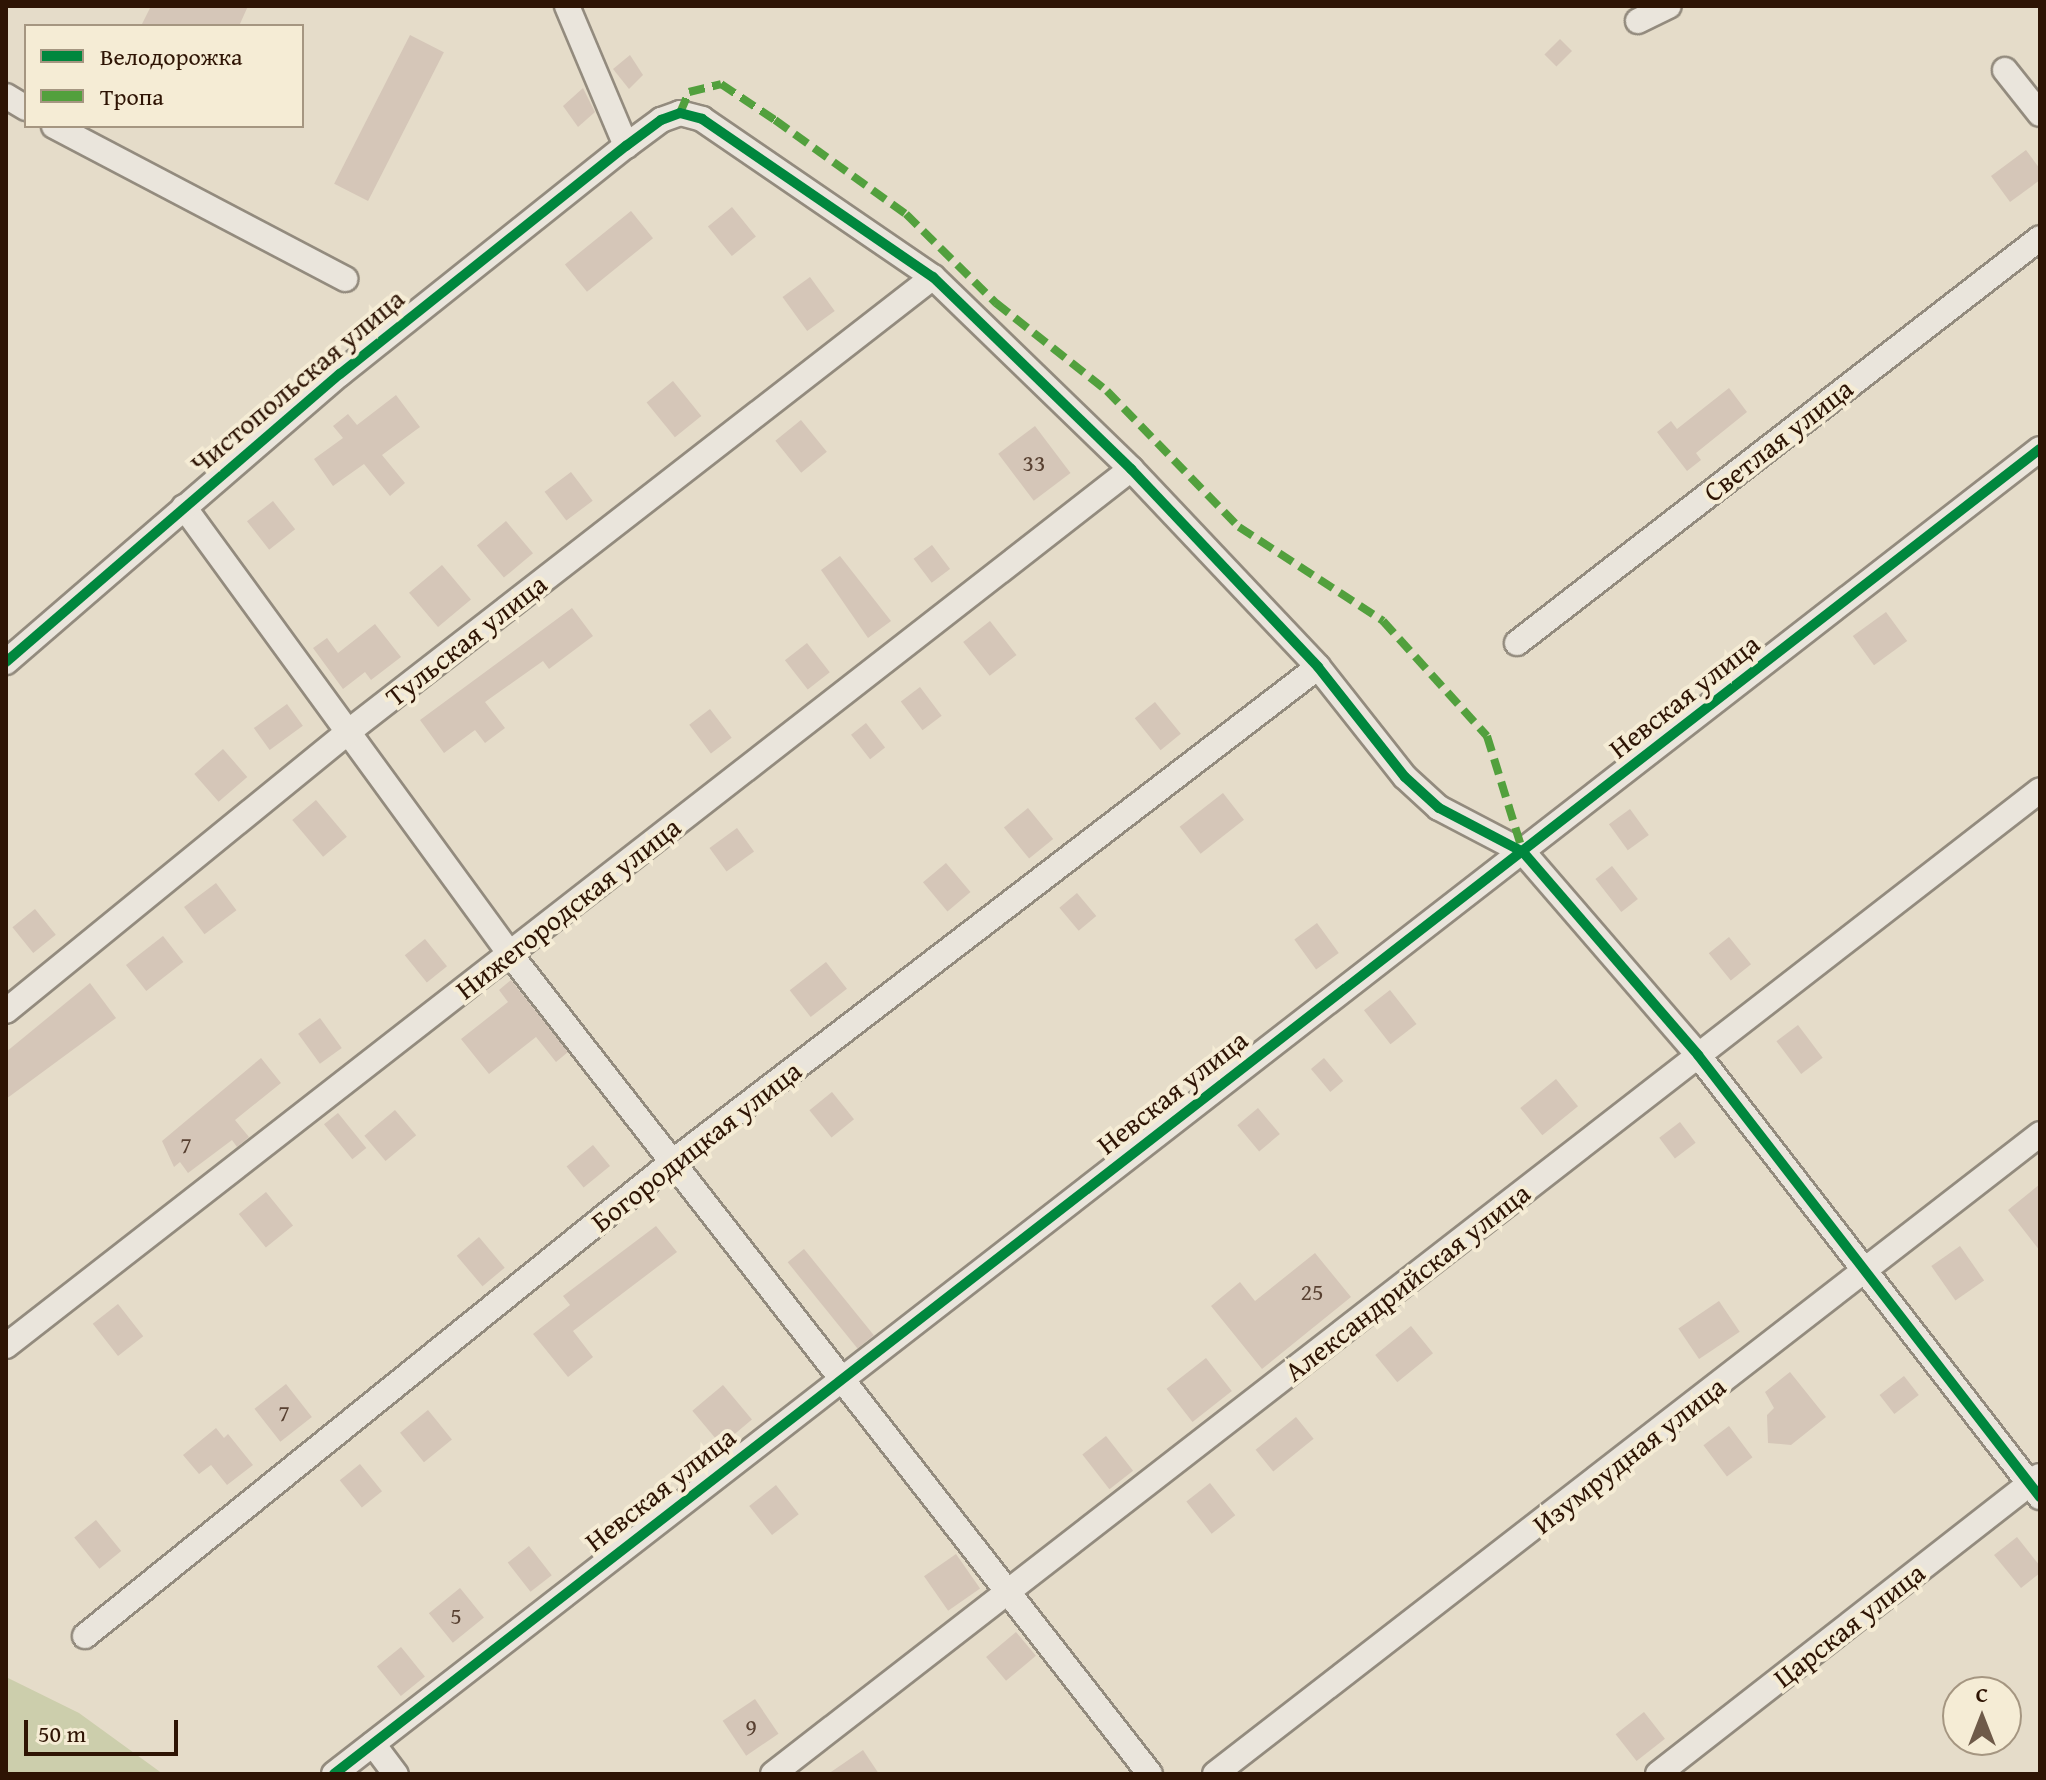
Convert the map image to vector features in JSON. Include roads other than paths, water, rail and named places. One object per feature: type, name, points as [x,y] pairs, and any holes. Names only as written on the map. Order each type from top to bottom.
[{"type":"street","points":[[567,6],[626,146]]},
{"type":"street","points":[[1638,21],[1669,6]]},
{"type":"street","points":[[2005,70],[2040,114]]},
{"type":"street","points":[[6,96],[24,107]]},
{"type":"street","name":"Чистопольская улица","points":[[6,662],[340,374],[626,146],[661,120],[680,113],[702,119],[933,277],[1131,469],[1318,667],[1405,777],[1439,808],[1523,852]]},
{"type":"street","points":[[58,128],[345,279]]},
{"type":"street","name":"Светлая улица","points":[[1517,643],[2040,238]]},
{"type":"street","name":"Тульская улица","points":[[6,1011],[348,732],[933,277]]},
{"type":"street","name":"Невская улица","points":[[334,1774],[2040,449]]},
{"type":"street","name":"Нижегородская улица","points":[[6,1346],[1131,469]]},
{"type":"street","points":[[184,507],[510,954],[838,1380],[1011,1591],[1150,1774]]},
{"type":"street","name":"Богородицкая улица","points":[[85,1636],[671,1163],[1318,667]]},
{"type":"street","name":"Александрийская улица","points":[[773,1774],[2040,790]]},
{"type":"street","points":[[1523,852],[1698,1055],[2037,1486]]},
{"type":"street","name":"Изумрудная улица","points":[[1215,1774],[2040,1134]]},
{"type":"street","name":"Царская улица","points":[[1658,1774],[2037,1486]]},
{"type":"street","points":[[373,1744],[396,1774]]}]
